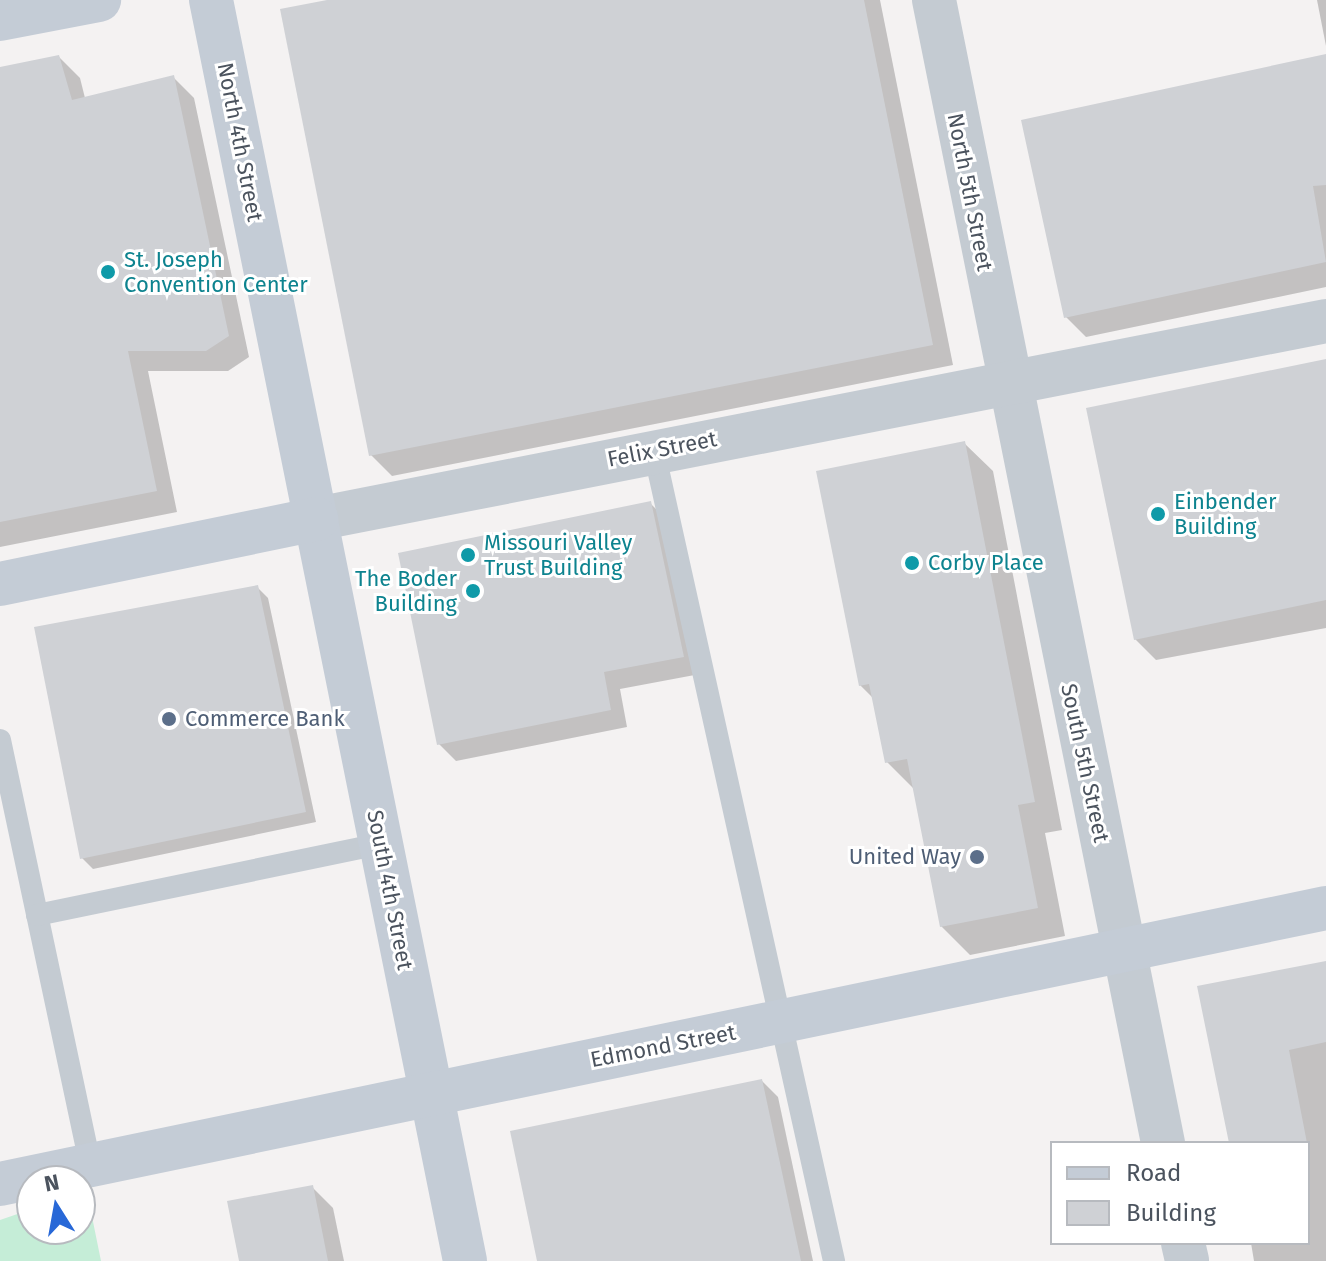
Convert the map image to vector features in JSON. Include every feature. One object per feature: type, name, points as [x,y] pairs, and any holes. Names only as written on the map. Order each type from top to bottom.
[{"type":"main road","points":[[0,19],[99,0]]},
{"type":"main road","name":"North 4th Street","points":[[211,0],[316,519]]},
{"type":"main road","name":"Felix Street","points":[[0,584],[316,519]]},
{"type":"main road","name":"South 4th Street","points":[[316,519],[465,1261]]},
{"type":"main road","name":"Edmond Street","points":[[90,1165],[429,1091],[785,1023],[1326,908]]},
{"type":"street","name":"North 5th Street","points":[[934,0],[1006,383]]},
{"type":"street","name":"Felix Street","points":[[316,519],[1326,321]]},
{"type":"street","name":"South 5th Street","points":[[1006,383],[1163,1141]]},
{"type":"lane","points":[[654,451],[785,1023],[834,1261]]},
{"type":"lane","points":[[0,740],[90,1165]]},
{"type":"lane","points":[[37,915],[380,844]]},
{"type":"green space","points":[[16,1214],[16,1245],[96,1245],[96,1236],[101,1261],[0,1261],[0,1220]]},
{"type":"building","points":[[327,0],[864,0],[933,345],[369,456],[280,9]]},
{"type":"building","points":[[1326,54],[1326,185],[1313,186],[1326,262],[1064,318],[1021,120]]},
{"type":"building","name":"St. Joseph Convention Center","points":[[59,55],[72,100],[174,75],[229,336],[206,351],[128,351],[157,491],[0,522],[0,67]]},
{"type":"building","points":[[1326,359],[1326,600],[1134,640],[1086,408]]},
{"type":"building","points":[[965,441],[1035,802],[1018,805],[1038,908],[940,927],[907,759],[885,763],[869,684],[859,686],[816,471]]},
{"type":"building","points":[[651,501],[684,657],[604,672],[611,710],[437,745],[398,553]]},
{"type":"building","name":"Commerce Bank","points":[[258,585],[306,812],[80,859],[34,627]]},
{"type":"building","points":[[1326,961],[1326,1042],[1289,1050],[1307,1141],[1229,1141],[1197,986]]},
{"type":"building","points":[[762,1079],[801,1261],[537,1261],[510,1131]]},
{"type":"building","points":[[313,1185],[328,1261],[239,1261],[227,1201]]},
{"type":"place","name":"St. Joseph Convention Center","points":[[108,272]]},
{"type":"place","name":"Einbender Building","points":[[1158,514]]},
{"type":"place","name":"Missouri Valley Trust Building","points":[[468,555]]},
{"type":"place","name":"Corby Place","points":[[912,563]]},
{"type":"place","name":"The Boder Building","points":[[473,591]]},
{"type":"place","name":"Commerce Bank","points":[[169,719]]},
{"type":"place","name":"United Way","points":[[977,857]]}]
